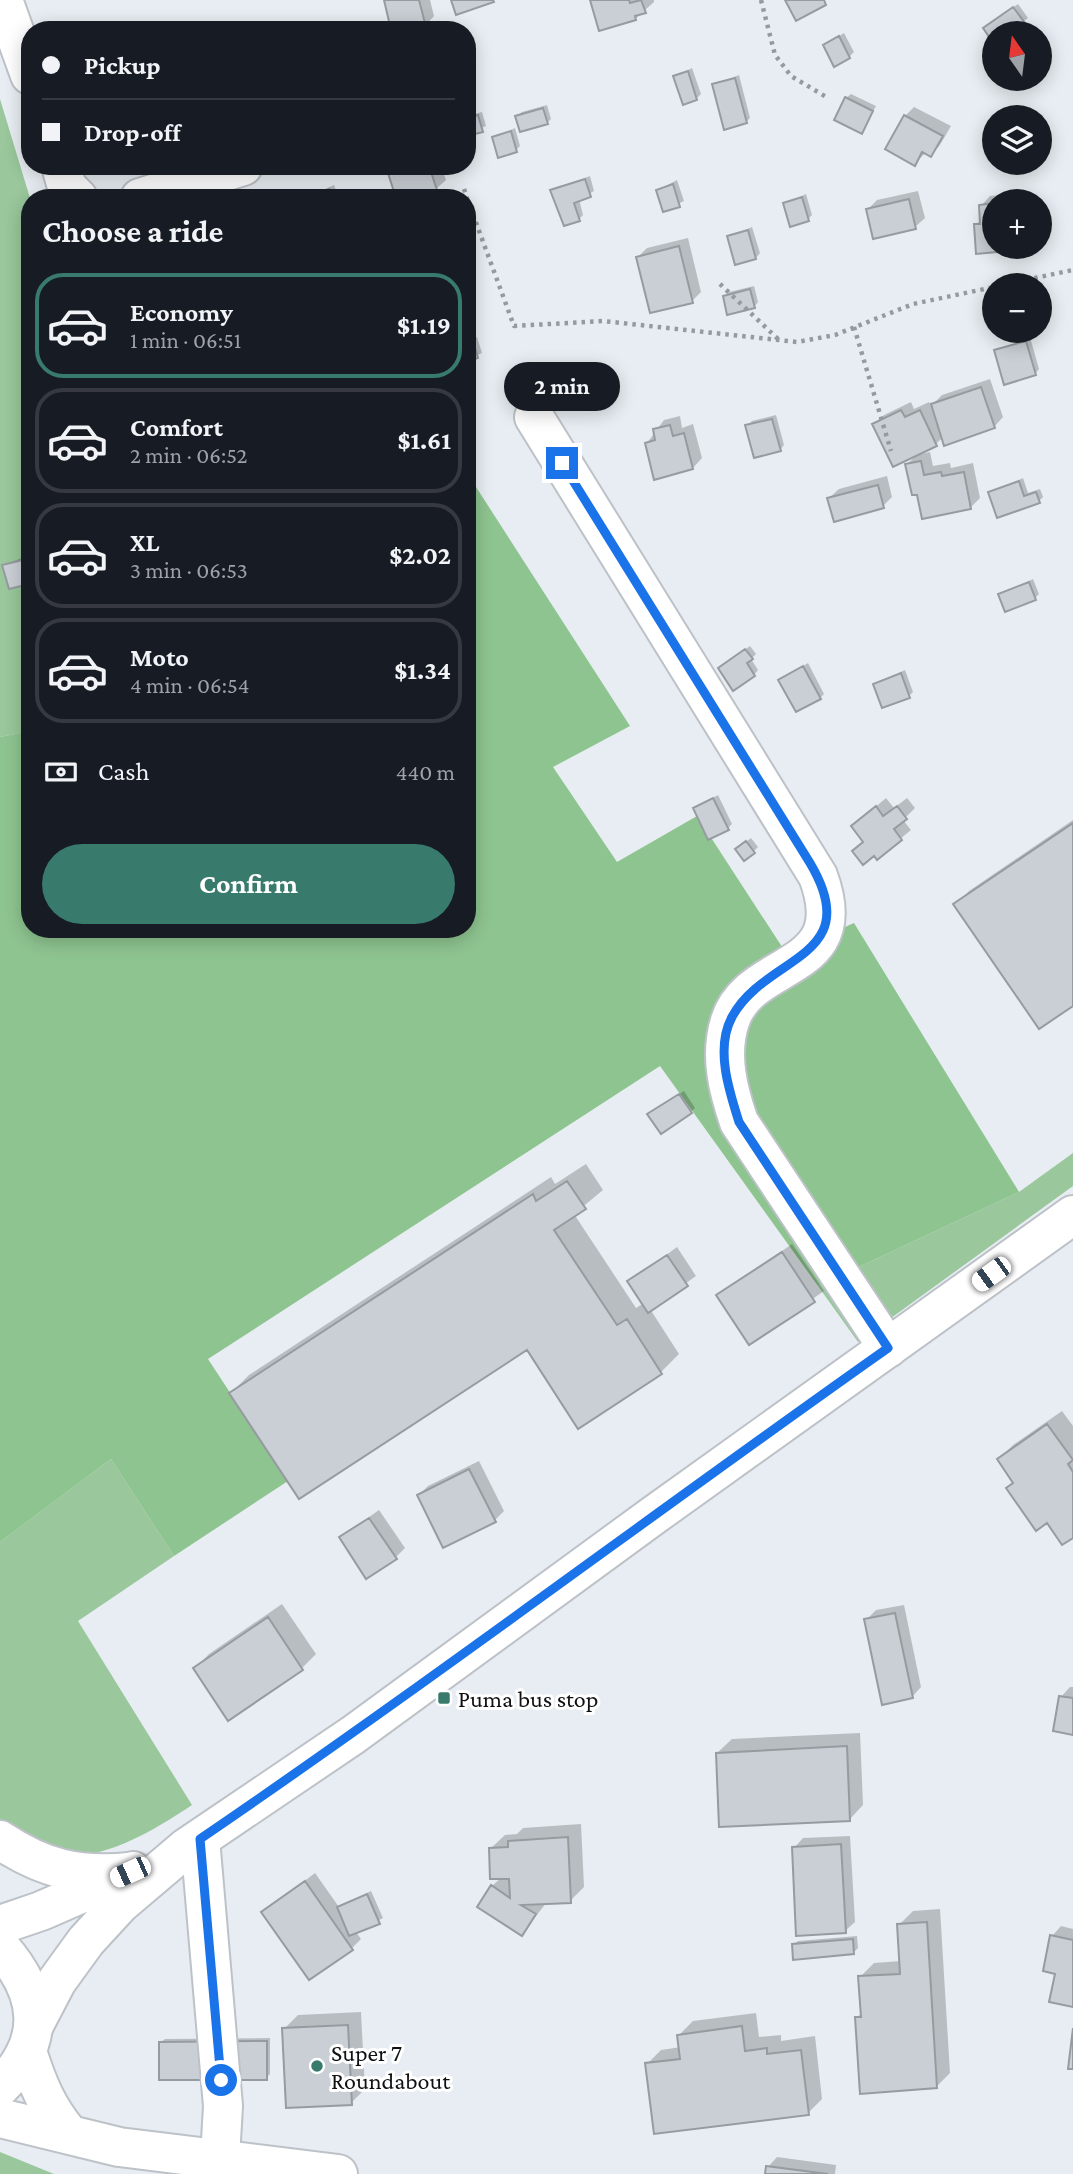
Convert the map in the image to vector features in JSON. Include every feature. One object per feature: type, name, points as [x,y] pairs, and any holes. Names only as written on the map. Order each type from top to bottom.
[{"type":"main road","points":[[3,0],[21,50]]},
{"type":"main road","points":[[169,189],[214,175]]},
{"type":"main road","points":[[534,418],[817,876],[826,898],[826,920],[817,944],[745,997],[730,1019],[724,1052],[729,1092],[739,1122],[888,1348]]},
{"type":"main road","points":[[0,2087],[16,2071],[57,1981],[86,1941],[120,1904],[193,1843],[353,1735],[654,1515],[1073,1215]]},
{"type":"main road","points":[[0,1840],[20,1853],[64,1870],[95,1876],[130,1872]]},
{"type":"main road","points":[[0,1925],[41,1911],[193,1843]]},
{"type":"main road","points":[[193,1843],[223,2106],[220,2158]]},
{"type":"main road","points":[[0,1947],[19,1968],[32,1996],[31,2038],[41,2092],[53,2116],[69,2134]]},
{"type":"main road","points":[[0,2118],[119,2147],[338,2174]]},
{"type":"path","points":[[761,0],[775,55],[791,76],[828,98]]},
{"type":"path","points":[[476,223],[514,326],[603,321],[797,342],[835,335],[913,304],[982,290]]},
{"type":"path","points":[[1052,274],[1073,270]]},
{"type":"path","points":[[720,284],[779,340]]},
{"type":"path","points":[[854,327],[891,451]]},
{"type":"green space","points":[[0,99],[27,189],[21,189],[21,733],[0,737]]},
{"type":"green space","points":[[476,487],[630,726],[553,767],[617,862],[697,816],[786,953],[854,923],[1019,1192],[818,1286],[660,1066],[208,1359],[288,1481],[174,1556],[111,1459],[0,1542],[0,737],[21,733],[21,938],[476,938]]},
{"type":"green space","points":[[1073,1153],[1073,1186],[858,1342],[818,1286],[1019,1192]]},
{"type":"green space","points":[[111,1459],[174,1556],[78,1621],[192,1805],[119,1846],[88,1854],[73,1854],[0,1834],[0,1542]]},
{"type":"green space","points":[[0,2152],[54,2174],[0,2174]]},
{"type":"building","points":[[384,0],[419,0],[424,21],[389,21]]},
{"type":"building","points":[[451,0],[493,0],[494,2],[456,15]]},
{"type":"building","points":[[590,0],[629,0],[630,3],[641,0],[646,13],[635,16],[636,20],[599,31]]},
{"type":"building","points":[[785,0],[824,0],[826,5],[796,21]]},
{"type":"building","points":[[1013,7],[1024,21],[993,21]]},
{"type":"building","points":[[839,36],[850,58],[834,67],[823,45]]},
{"type":"building","points":[[688,71],[697,100],[683,105],[673,76]]},
{"type":"building","points":[[735,78],[747,123],[724,130],[712,84]]},
{"type":"building","points":[[845,97],[873,111],[862,134],[834,120]]},
{"type":"building","points":[[543,108],[548,124],[520,132],[515,116]]},
{"type":"building","points":[[904,115],[943,136],[931,157],[922,152],[915,166],[885,149]]},
{"type":"building","points":[[476,116],[483,132],[476,134]]},
{"type":"building","points":[[511,131],[517,152],[498,158],[492,137]]},
{"type":"building","points":[[389,175],[432,175],[437,189],[393,189]]},
{"type":"building","points":[[585,179],[591,197],[574,203],[580,221],[564,226],[550,190]]},
{"type":"building","points":[[673,184],[680,207],[663,212],[656,190]]},
{"type":"building","points":[[802,197],[809,221],[790,227],[783,203]]},
{"type":"building","points":[[909,199],[916,229],[873,239],[866,209]]},
{"type":"building","points":[[979,205],[982,205],[982,253],[976,254],[974,224],[980,224]]},
{"type":"building","points":[[748,230],[756,259],[735,265],[727,236]]},
{"type":"building","points":[[679,246],[693,303],[650,313],[636,257]]},
{"type":"building","points":[[750,289],[755,308],[727,315],[723,296]]},
{"type":"building","points":[[1027,343],[1036,375],[1004,385],[994,350]]},
{"type":"building","points":[[981,387],[995,428],[944,446],[931,404]]},
{"type":"building","points":[[901,410],[905,417],[920,410],[937,446],[893,467],[872,424]]},
{"type":"building","points":[[772,419],[781,451],[754,458],[745,425]]},
{"type":"building","points":[[670,425],[673,436],[684,433],[693,469],[654,480],[645,443],[655,440],[653,429]]},
{"type":"building","points":[[921,461],[924,475],[941,472],[942,476],[964,472],[971,509],[922,519],[917,495],[912,495],[905,464]]},
{"type":"building","points":[[1019,481],[1024,496],[1036,492],[1040,503],[997,518],[988,492]]},
{"type":"building","points":[[878,485],[884,508],[834,522],[827,498]]},
{"type":"building","points":[[21,560],[21,586],[9,589],[2,565]]},
{"type":"building","points":[[1029,582],[1036,600],[1005,612],[998,594]]},
{"type":"building","points":[[745,649],[753,659],[747,663],[755,676],[733,691],[718,668]]},
{"type":"building","points":[[803,666],[821,699],[796,712],[778,680]]},
{"type":"building","points":[[901,673],[910,698],[882,708],[873,684]]},
{"type":"building","points":[[713,798],[729,830],[708,840],[693,808]]},
{"type":"building","points":[[876,806],[883,816],[897,806],[907,819],[894,829],[902,840],[877,860],[874,856],[863,865],[852,851],[863,842],[851,826]]},
{"type":"building","points":[[1073,823],[1073,1006],[1039,1029],[953,904]]},
{"type":"building","points":[[746,841],[755,853],[744,861],[735,849]]},
{"type":"building","points":[[679,1094],[692,1113],[661,1134],[647,1114]]},
{"type":"building","points":[[567,1181],[586,1209],[554,1230],[617,1325],[627,1319],[662,1374],[578,1429],[527,1350],[299,1499],[229,1393],[533,1194],[536,1201]]},
{"type":"building","points":[[782,1252],[815,1302],[749,1345],[716,1295]]},
{"type":"building","points":[[667,1255],[688,1286],[648,1313],[627,1281]]},
{"type":"building","points":[[1047,1424],[1073,1460],[1068,1464],[1073,1472],[1073,1538],[1062,1545],[1047,1523],[1036,1531],[1006,1488],[1013,1483],[997,1459]]},
{"type":"building","points":[[469,1469],[496,1522],[443,1548],[417,1495]]},
{"type":"building","points":[[369,1518],[397,1559],[366,1579],[339,1537]]},
{"type":"building","points":[[895,1613],[913,1698],[882,1705],[864,1619]]},
{"type":"building","points":[[268,1617],[303,1670],[228,1721],[193,1668]]},
{"type":"building","points":[[1059,1696],[1073,1698],[1073,1735],[1053,1731]]},
{"type":"building","points":[[847,1746],[850,1821],[719,1827],[716,1753]]},
{"type":"building","points":[[568,1837],[571,1903],[521,1905],[536,1914],[522,1936],[477,1907],[491,1885],[510,1898],[509,1879],[490,1879],[489,1848],[508,1847],[508,1841]]},
{"type":"building","points":[[841,1844],[846,1933],[796,1936],[792,1847]]},
{"type":"building","points":[[305,1881],[353,1950],[309,1980],[261,1912]]},
{"type":"building","points":[[367,1894],[380,1924],[349,1936],[337,1907]]},
{"type":"building","points":[[927,1922],[937,2088],[860,2094],[855,2017],[861,2017],[858,1976],[900,1974],[897,1924]]},
{"type":"building","points":[[1050,1935],[1073,1940],[1073,2007],[1049,2002],[1055,1974],[1043,1971]]},
{"type":"building","points":[[853,1939],[854,1954],[793,1960],[792,1944]]},
{"type":"building","name":"Super 7 Roundabout","points":[[348,2025],[352,2105],[286,2108],[282,2028]]},
{"type":"building","points":[[742,2026],[745,2051],[767,2048],[767,2054],[801,2050],[809,2115],[654,2134],[645,2063],[680,2059],[677,2035]]},
{"type":"building","points":[[1073,2028],[1073,2069],[1068,2069]]},
{"type":"building","points":[[267,2041],[267,2080],[159,2080],[159,2042]]},
{"type":"building","points":[[766,2166],[828,2174],[765,2174]]},
{"type":"place","name":"Puma bus stop","points":[[444,1698]]},
{"type":"place","name":"Super 7 Roundabout","points":[[317,2066]]},
{"type":"route","points":[[221,2080],[200,1839],[353,1735],[888,1348],[739,1122],[729,1092],[724,1052],[730,1019],[745,997],[817,944],[826,920],[826,898],[810,863],[562,463]]}]
